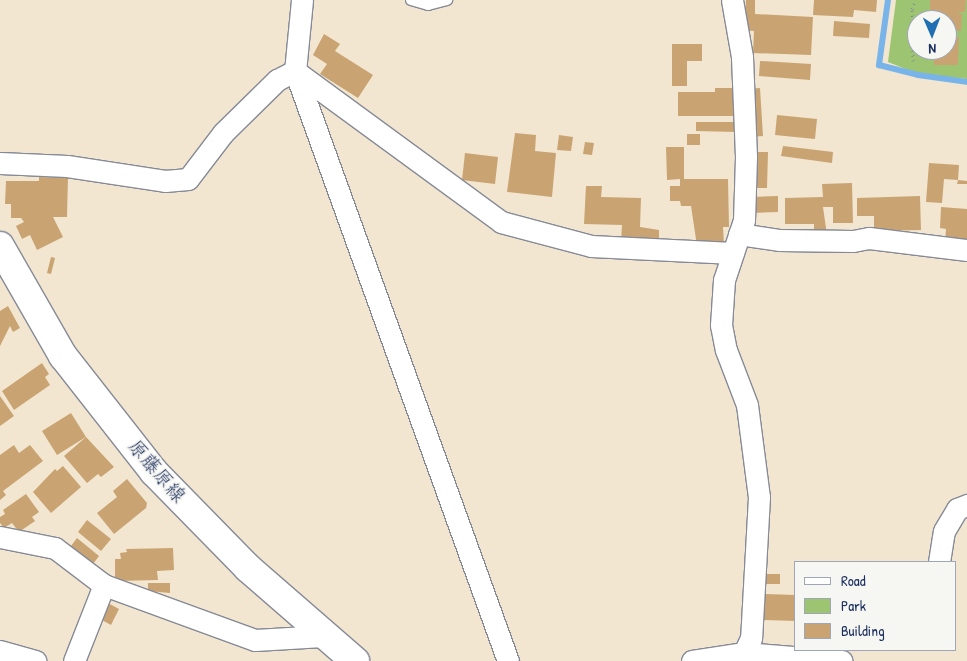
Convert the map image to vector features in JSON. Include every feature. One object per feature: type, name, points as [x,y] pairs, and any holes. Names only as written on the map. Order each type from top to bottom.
[{"type":"main road","name":"原藤原線","points":[[0,246],[63,356],[154,472],[248,568],[323,636],[355,661]]},
{"type":"street","points":[[302,0],[295,71],[508,661]]},
{"type":"street","points":[[732,0],[742,57],[746,157],[744,220],[724,280],[721,325],[726,350],[747,405],[759,497],[751,638],[744,653]]},
{"type":"street","points":[[0,163],[66,166],[165,180],[188,179],[243,113],[276,80],[295,71]]},
{"type":"street","points":[[295,71],[501,222],[592,246],[736,244],[779,240],[853,241],[869,238],[967,250]]},
{"type":"street","points":[[939,561],[944,530],[957,509],[967,505]]},
{"type":"street","points":[[2,542],[55,548],[104,585],[256,640],[323,636]]},
{"type":"street","points":[[74,661],[104,585]]},
{"type":"street","points":[[0,651],[36,661]]},
{"type":"street","points":[[692,661],[744,653],[844,657]]},
{"type":"lane","points":[[410,0],[428,5],[447,0]]},
{"type":"path","points":[[913,61],[915,0]]},
{"type":"green space","points":[[896,0],[967,0],[967,79],[918,74],[888,62]]},
{"type":"building","points":[[746,0],[755,0],[755,14],[813,17],[811,55],[753,53],[754,31],[744,30]]},
{"type":"building","points":[[814,0],[877,0],[876,12],[854,10],[853,17],[813,15]]},
{"type":"building","points":[[930,0],[966,0],[965,12],[957,12],[957,10],[930,10]]},
{"type":"building","points":[[957,12],[962,14],[961,31],[957,31]]},
{"type":"building","points":[[834,21],[870,24],[869,38],[833,36]]},
{"type":"building","points":[[324,34],[340,44],[335,51],[373,75],[358,98],[320,74],[327,64],[313,55]]},
{"type":"building","points":[[957,37],[959,37],[958,65],[934,65],[934,60],[957,60]]},
{"type":"building","points":[[672,44],[702,44],[702,61],[687,61],[687,86],[672,86]]},
{"type":"building","points":[[760,61],[811,64],[810,80],[759,76]]},
{"type":"building","points":[[715,88],[734,88],[734,116],[678,116],[678,92],[715,92]]},
{"type":"building","points":[[760,88],[763,136],[751,137],[747,89]]},
{"type":"building","points":[[777,115],[817,119],[815,139],[775,135]]},
{"type":"building","points":[[696,122],[736,122],[736,132],[696,131]]},
{"type":"building","points":[[515,133],[536,135],[535,151],[556,153],[552,197],[507,192]]},
{"type":"building","points":[[687,134],[700,134],[700,145],[687,145]]},
{"type":"building","points":[[559,135],[573,137],[571,151],[557,150]]},
{"type":"building","points":[[585,142],[594,143],[592,155],[583,154]]},
{"type":"building","points":[[783,146],[833,152],[832,163],[781,156]]},
{"type":"building","points":[[666,147],[684,147],[684,179],[728,179],[729,227],[723,227],[724,245],[697,246],[691,206],[681,206],[680,201],[670,201],[670,186],[680,186],[680,179],[667,180]]},
{"type":"building","points":[[748,152],[768,152],[767,188],[748,188]]},
{"type":"building","points":[[465,153],[498,157],[495,184],[462,180]]},
{"type":"building","points":[[929,163],[959,165],[958,180],[944,179],[942,203],[926,202]]},
{"type":"building","points":[[39,177],[68,178],[67,217],[53,217],[63,237],[37,250],[30,235],[22,239],[16,226],[24,222],[21,218],[11,218],[11,204],[5,204],[6,181],[39,181]]},
{"type":"building","points":[[958,180],[967,181],[967,184],[957,184]]},
{"type":"building","points":[[852,183],[853,223],[833,223],[833,207],[823,207],[827,235],[814,236],[814,224],[785,224],[785,198],[823,197],[822,184]]},
{"type":"building","points":[[586,186],[602,186],[601,197],[641,198],[640,227],[659,230],[659,243],[621,241],[622,225],[584,224]]},
{"type":"building","points":[[778,196],[778,212],[752,213],[752,197]]},
{"type":"building","points":[[920,196],[921,230],[874,231],[874,216],[857,216],[857,198]]},
{"type":"building","points":[[941,207],[967,209],[967,244],[945,243],[946,229],[940,228]]},
{"type":"building","points":[[51,257],[55,258],[51,274],[47,273]]},
{"type":"building","points":[[8,306],[20,328],[13,332],[10,326],[0,346],[0,311]]},
{"type":"building","points":[[42,363],[49,374],[45,377],[50,385],[14,410],[2,391]]},
{"type":"building","points":[[0,396],[14,416],[0,426]]},
{"type":"building","points":[[71,413],[86,437],[57,455],[42,431]]},
{"type":"building","points":[[86,437],[114,467],[101,477],[98,474],[87,483],[64,456]]},
{"type":"building","points":[[14,445],[19,453],[30,445],[43,461],[3,491],[6,495],[0,500],[0,455]]},
{"type":"building","points":[[63,466],[81,487],[51,513],[33,492],[55,469],[57,471]]},
{"type":"building","points":[[127,479],[147,503],[146,508],[114,534],[97,513],[117,497],[113,491]]},
{"type":"building","points":[[26,494],[39,512],[32,517],[35,521],[19,532],[12,523],[4,528],[0,523],[0,517],[5,514],[3,510]]},
{"type":"building","points":[[87,520],[111,539],[101,551],[78,532]]},
{"type":"building","points":[[77,538],[99,556],[93,564],[71,546]]},
{"type":"building","points":[[173,548],[174,570],[157,571],[158,580],[115,581],[115,559],[121,559],[120,553],[127,552],[126,549]]},
{"type":"building","points":[[766,574],[780,574],[780,584],[766,584]]},
{"type":"building","points":[[148,583],[170,583],[170,593],[148,591]]},
{"type":"building","points":[[765,594],[794,595],[794,621],[764,620]]},
{"type":"building","points":[[106,602],[119,609],[111,625],[98,618]]},
{"type":"waterway","points":[[888,0],[879,65],[918,75],[967,82]]}]
